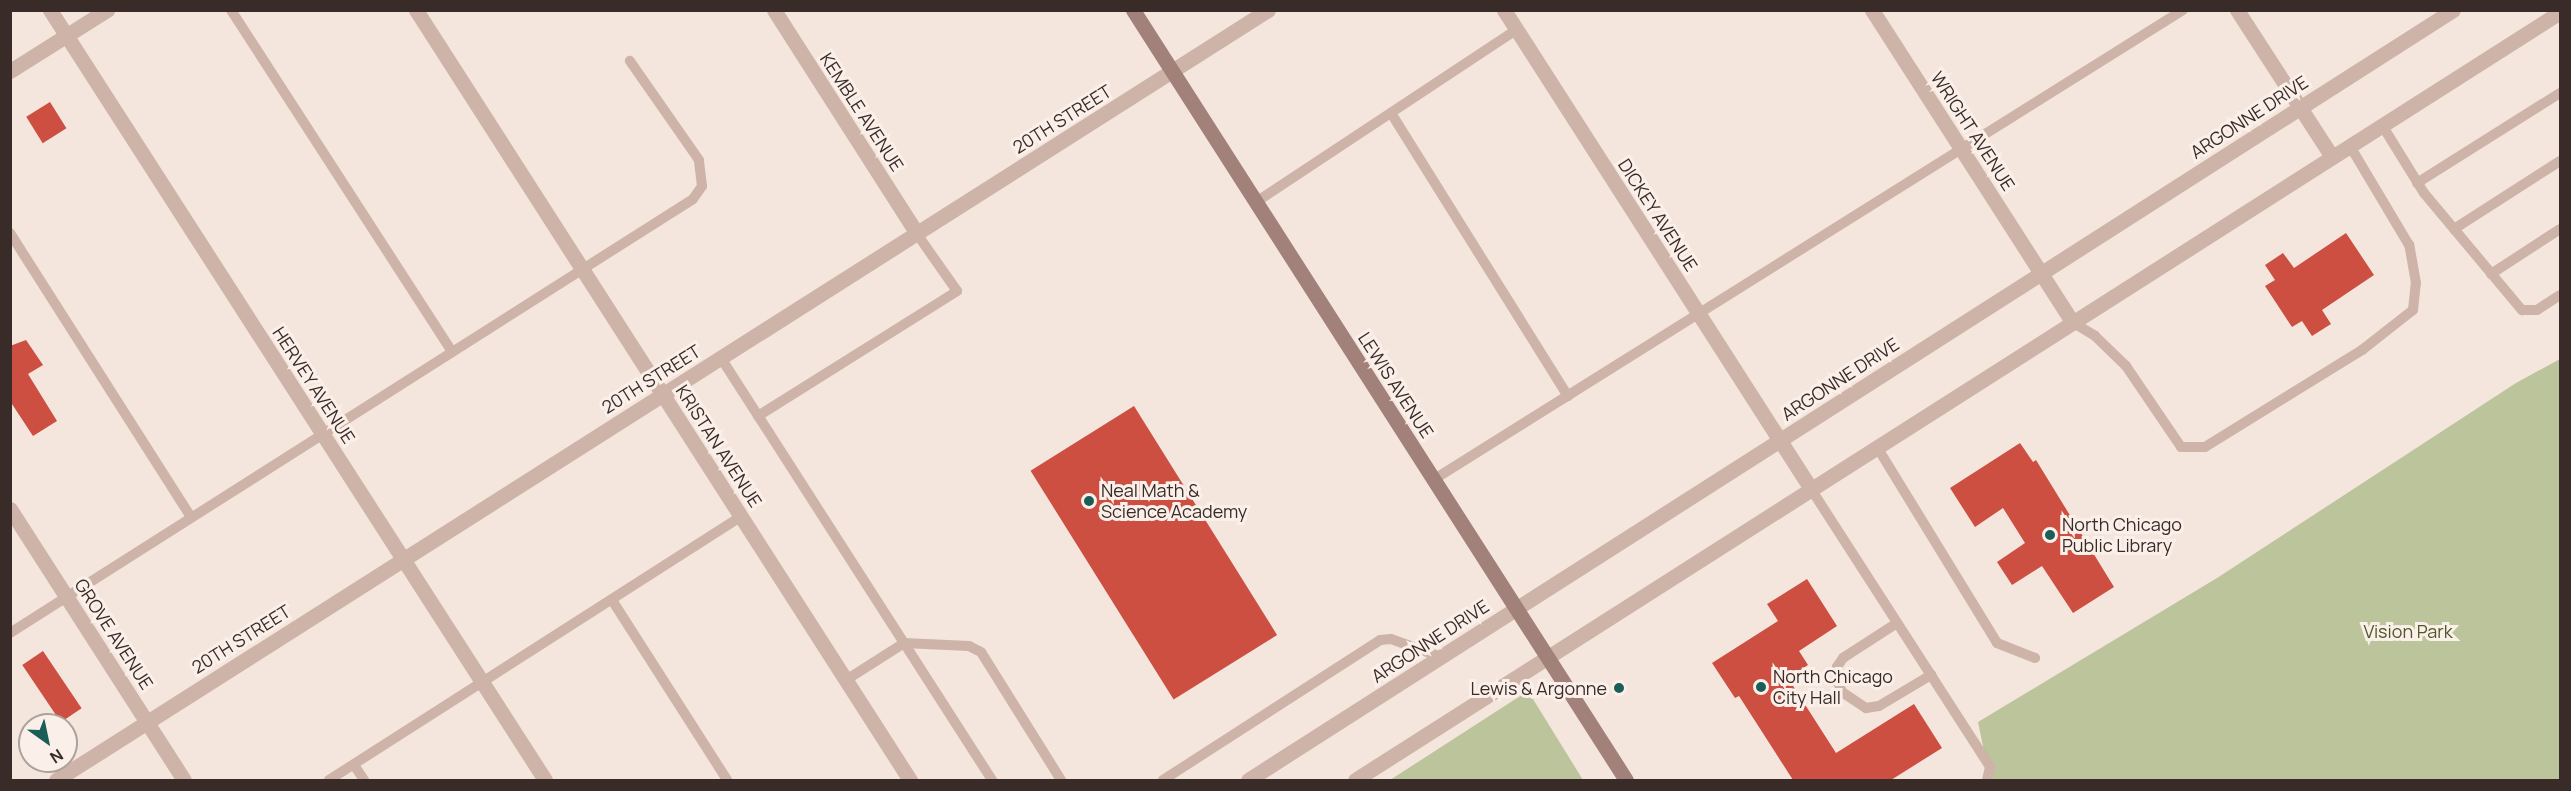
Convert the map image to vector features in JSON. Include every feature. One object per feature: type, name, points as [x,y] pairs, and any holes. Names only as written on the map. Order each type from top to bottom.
[{"type":"main road","name":"LEWIS AVENUE","points":[[1133,10],[1626,780]]},
{"type":"street","name":"HERVEY AVENUE","points":[[50,10],[545,780]]},
{"type":"street","points":[[10,71],[107,10]]},
{"type":"street","name":"KRISTAN AVENUE","points":[[416,10],[910,780]]},
{"type":"street","name":"KEMBLE AVENUE","points":[[774,10],[917,234]]},
{"type":"street","name":"20TH STREET","points":[[56,780],[1268,10]]},
{"type":"street","name":"DICKEY AVENUE","points":[[1504,10],[1811,489]]},
{"type":"street","name":"WRIGHT AVENUE","points":[[1872,10],[2072,322]]},
{"type":"street","points":[[2238,10],[2332,157]]},
{"type":"street","name":"ARGONNE DRIVE","points":[[1248,780],[1268,775],[1515,609],[2453,10]]},
{"type":"street","points":[[1355,780],[2560,12]]},
{"type":"street","name":"GROVE AVENUE","points":[[10,509],[184,780]]},
{"type":"lane","points":[[231,10],[452,352]]},
{"type":"lane","points":[[1433,480],[2183,10]]},
{"type":"lane","points":[[1256,202],[1516,30]]},
{"type":"lane","points":[[10,633],[683,207],[702,186],[703,173],[689,142],[630,61]]},
{"type":"lane","points":[[2417,183],[2560,93]]},
{"type":"lane","points":[[1391,113],[1568,396]]},
{"type":"lane","points":[[2382,125],[2417,183],[2522,310],[2537,310],[2560,295]]},
{"type":"lane","points":[[2072,322],[2095,336],[2126,366],[2181,447],[2205,447],[2362,350],[2413,310],[2416,283],[2409,245],[2350,146]]},
{"type":"lane","points":[[2454,229],[2560,161]]},
{"type":"lane","points":[[2491,274],[2560,229]]},
{"type":"lane","points":[[10,233],[191,517]]},
{"type":"lane","points":[[758,416],[957,291],[917,234]]},
{"type":"lane","points":[[721,358],[992,780]]},
{"type":"lane","points":[[1877,447],[1997,643],[2035,658]]},
{"type":"lane","points":[[1811,489],[1990,767],[1987,780]]},
{"type":"lane","points":[[329,780],[741,517]]},
{"type":"lane","points":[[612,600],[727,780]]},
{"type":"lane","points":[[1897,623],[1843,658],[1837,667],[1836,680],[1842,692],[1852,703],[1872,707],[1931,675]]},
{"type":"lane","points":[[1163,780],[1380,640],[1391,639],[1441,657]]},
{"type":"lane","points":[[846,680],[904,643],[969,646],[981,652],[1061,780]]},
{"type":"lane","points":[[354,765],[364,780]]},
{"type":"green space","name":"Vision Park","points":[[2560,359],[2560,780],[1990,780],[1978,722],[2217,578],[2516,383]]},
{"type":"green space","points":[[1528,691],[1583,780],[1390,780]]},
{"type":"building","points":[[50,102],[66,128],[43,143],[26,117]]},
{"type":"building","points":[[2346,233],[2374,275],[2322,310],[2331,324],[2312,336],[2302,321],[2292,327],[2265,286],[2275,280],[2265,265],[2283,253],[2294,268]]},
{"type":"building","points":[[26,340],[43,365],[28,374],[57,421],[33,436],[10,401],[10,346]]},
{"type":"building","points":[[1134,406],[1277,635],[1174,700],[1031,471]]},
{"type":"building","name":"North Chicago Public Library","points":[[2020,443],[2033,462],[2036,460],[2114,587],[2073,613],[2042,566],[2012,585],[1997,562],[2025,543],[2003,508],[1975,527],[1950,488]]},
{"type":"building","name":"North Chicago City Hall","points":[[1807,579],[1837,626],[1799,651],[1808,665],[1788,678],[1836,753],[1914,704],[1942,748],[1891,780],[1793,780],[1739,696],[1735,698],[1712,663],[1778,621],[1767,604]]},
{"type":"building","points":[[43,651],[82,708],[74,713],[55,713],[22,665]]},
{"type":"place","name":"Neal Math & Science Academy","points":[[1089,501]]},
{"type":"place","name":"North Chicago Public Library","points":[[2050,535]]},
{"type":"place","name":"North Chicago City Hall","points":[[1761,687]]},
{"type":"place","name":"Lewis & Argonne","points":[[1619,688]]}]
